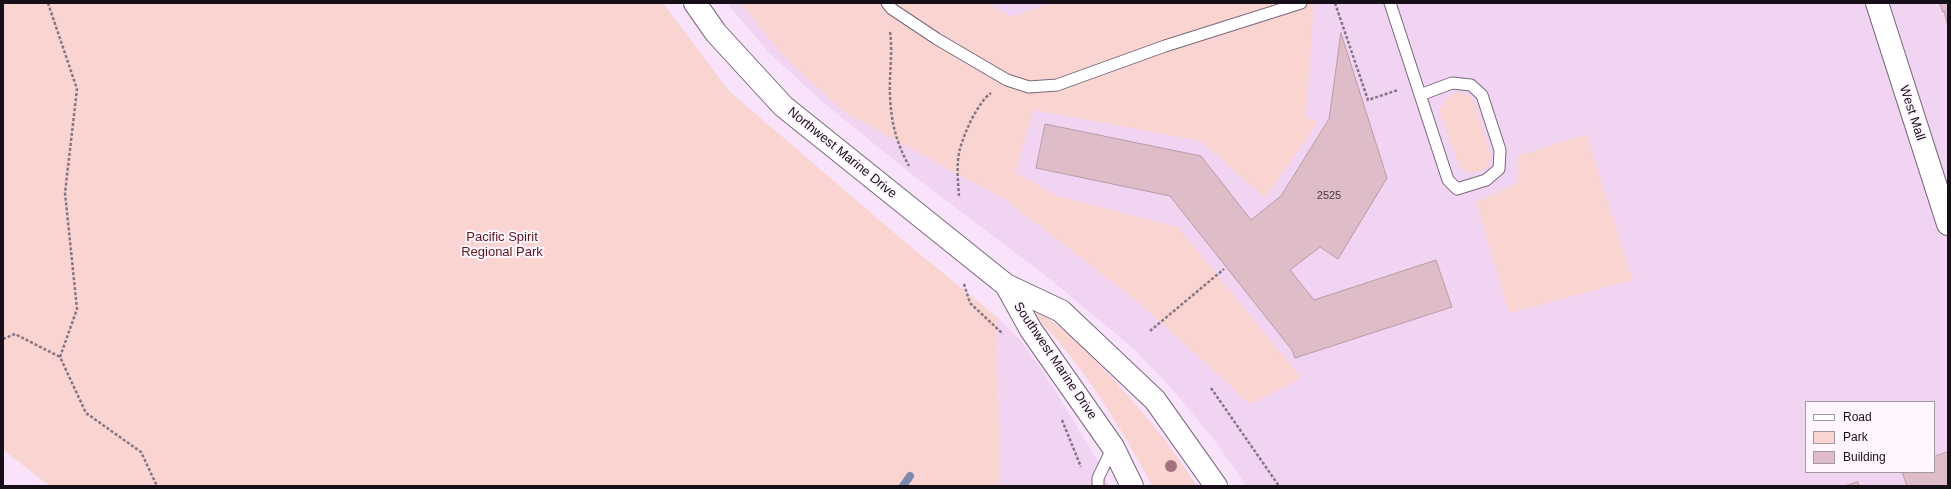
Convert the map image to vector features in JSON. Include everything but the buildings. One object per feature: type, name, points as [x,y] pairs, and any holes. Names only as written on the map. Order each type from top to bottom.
[{"type":"street","name":"Northwest Marine Drive","points":[[695,3],[716,33],[783,106],[1006,285]]},
{"type":"street","name":"West Mall","points":[[1877,3],[1948,224]]},
{"type":"street","name":"Southwest Marine Drive","points":[[1006,285],[1030,330],[1113,447],[1132,486]]},
{"type":"street","name":"Southwest Marine Drive","points":[[1006,285],[1061,311],[1155,400],[1216,486]]},
{"type":"lane","points":[[887,3],[892,9],[937,39],[1007,80],[1029,87],[1057,85],[1165,46],[1301,3]]},
{"type":"lane","points":[[1390,3],[1448,180],[1457,189],[1486,180],[1499,169],[1500,150],[1482,95],[1471,85],[1452,83],[1420,94]]},
{"type":"lane","points":[[1098,486],[1098,478],[1113,447]]},
{"type":"path","points":[[48,3],[77,89],[65,193],[76,309],[60,357]]},
{"type":"path","points":[[1335,3],[1368,100],[1416,83]]},
{"type":"path","points":[[890,30],[890,95],[893,124],[898,146],[909,166]]},
{"type":"path","points":[[959,196],[959,150],[969,125],[985,97],[1007,80]]},
{"type":"path","points":[[1150,331],[1224,269]]},
{"type":"path","points":[[3,339],[15,334],[60,357],[86,413],[140,452],[157,486]]},
{"type":"path","points":[[1211,388],[1279,486]]},
{"type":"shaded area","points":[[727,3],[1948,3],[1948,486],[1246,486],[1212,437],[1172,389],[1134,349],[1051,280],[914,176],[825,104],[768,52]]},
{"type":"shaded area","points":[[997,317],[1023,343],[1051,384],[1097,460],[1109,486],[1000,486]]},
{"type":"green space","name":"Pacific Spirit Regional Park","points":[[3,3],[663,3],[729,91],[905,242],[997,317],[1000,486],[50,486],[3,450]]},
{"type":"green space","points":[[740,3],[988,3],[1011,17],[1051,3],[1314,3],[1306,117],[1318,122],[1265,198],[1201,141],[1034,110],[1015,172],[1057,196],[1178,227],[1301,378],[1250,404],[1142,305],[1004,199],[844,112],[783,55]]},
{"type":"green space","points":[[1461,92],[1469,95],[1474,102],[1491,156],[1489,166],[1474,172],[1468,172],[1460,168],[1439,110],[1448,98],[1453,94]]},
{"type":"green space","points":[[1586,134],[1633,280],[1509,313],[1476,202],[1517,183],[1518,156]]},
{"type":"green space","points":[[1037,312],[1045,316],[1074,339],[1121,388],[1161,435],[1197,486],[1152,486],[1128,442],[1100,397],[1085,375],[1053,335],[1036,317],[1035,315]]},
{"type":"waterway","points":[[903,486],[910,476]]}]
